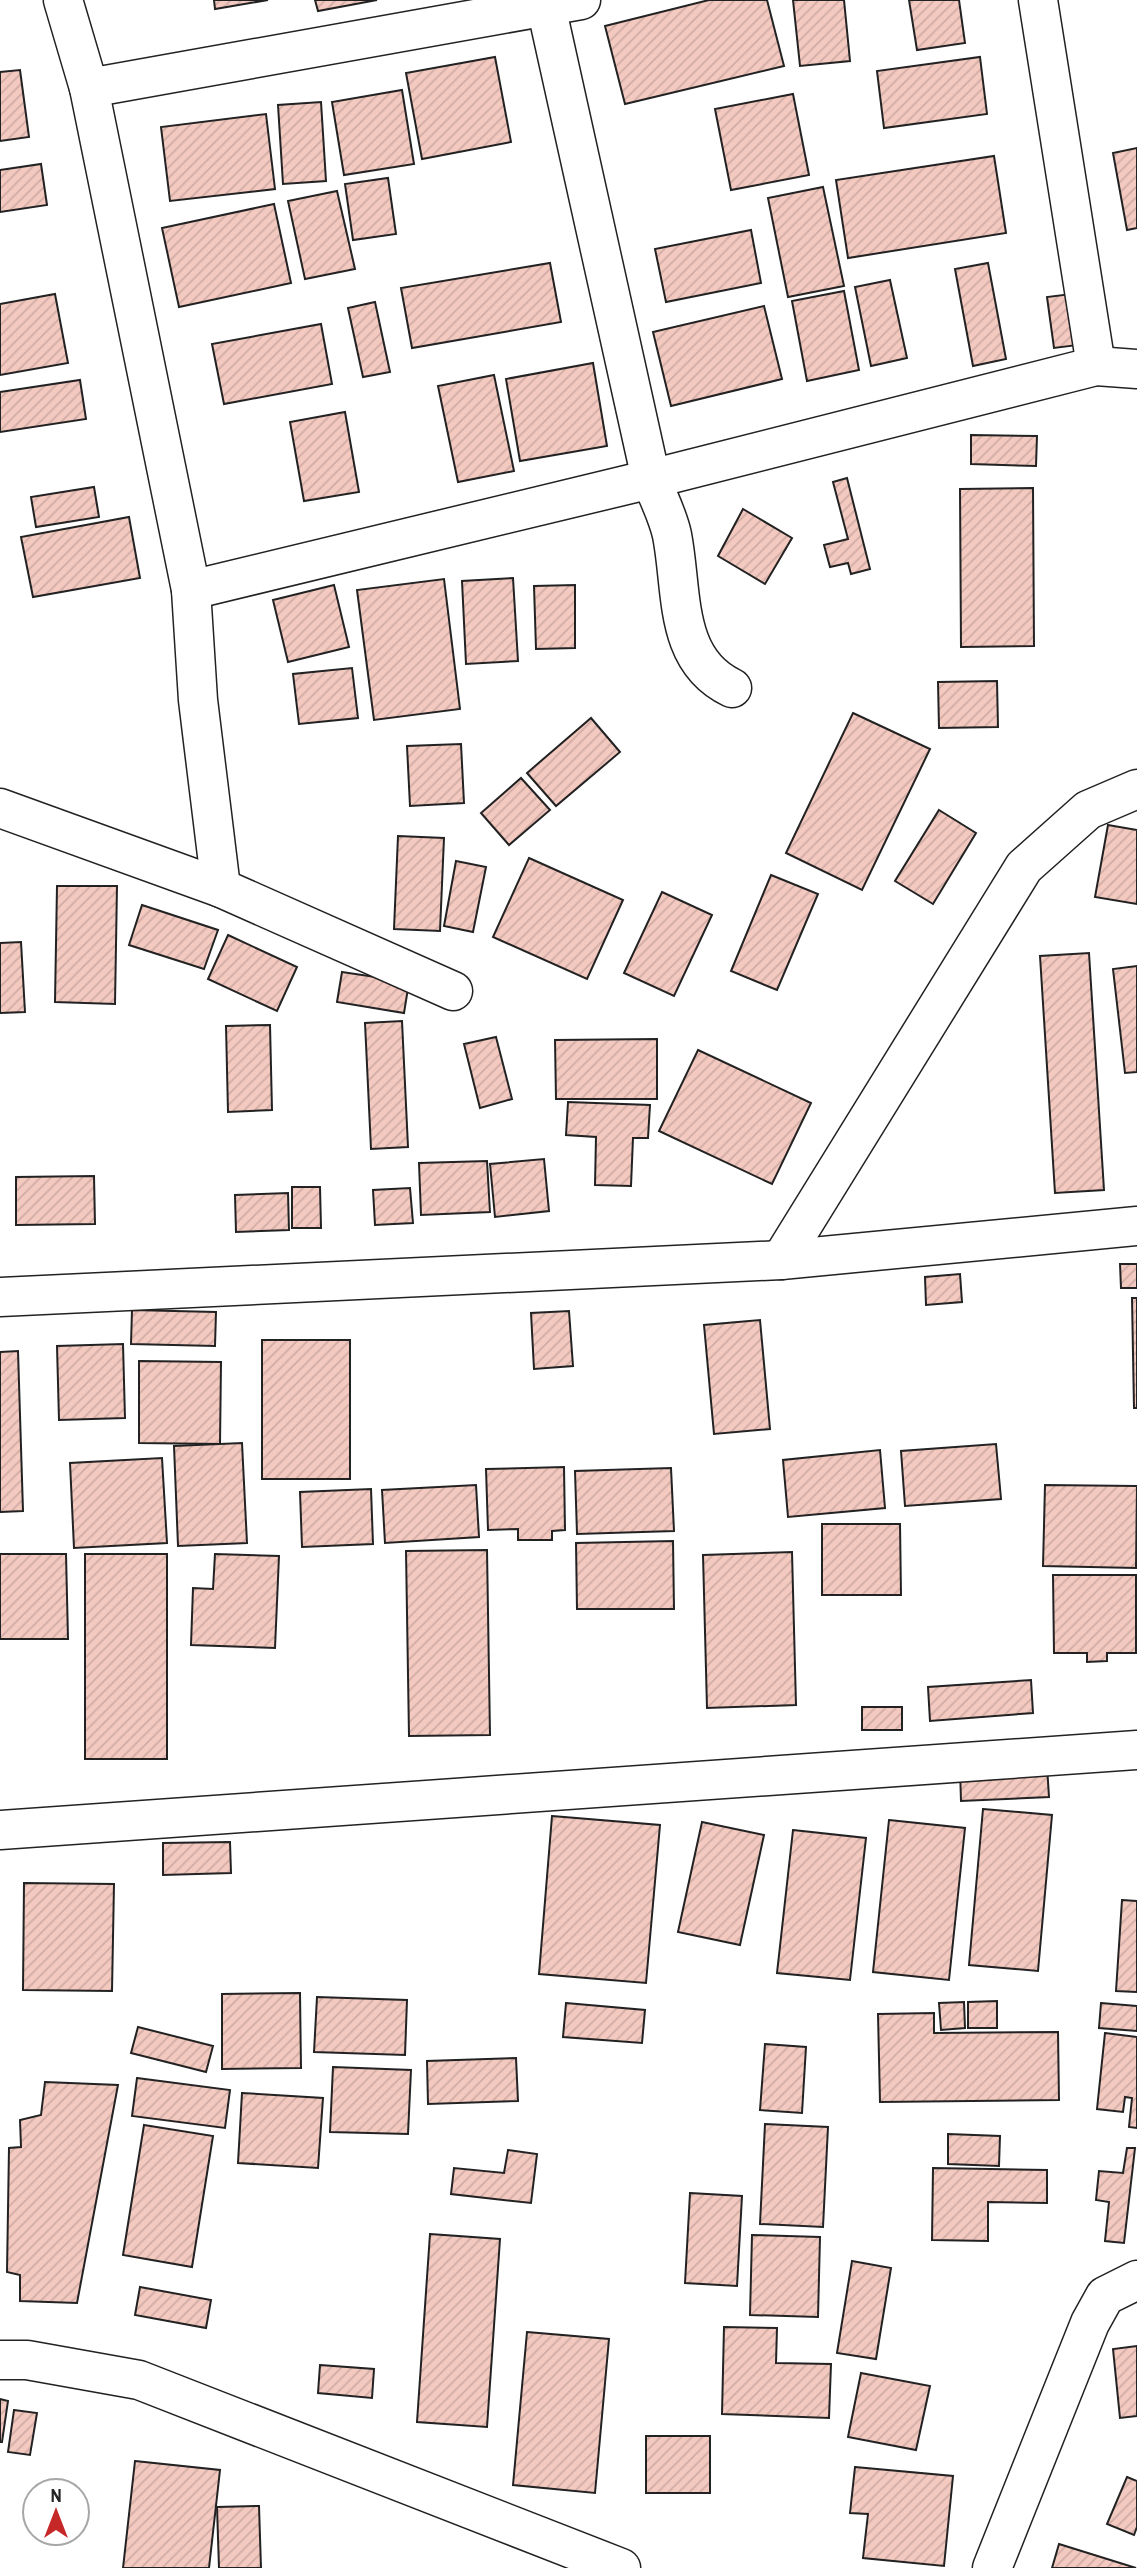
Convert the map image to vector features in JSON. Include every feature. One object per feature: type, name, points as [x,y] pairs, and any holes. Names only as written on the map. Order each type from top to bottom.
[{"type":"street","points":[[63,0],[89,88],[191,590],[198,700],[221,888]]},
{"type":"street","points":[[1038,0],[1096,366]]},
{"type":"street","points":[[89,88],[564,3],[652,479],[671,531],[684,629],[695,656],[715,680],[732,688]]},
{"type":"street","points":[[191,590],[652,479],[1096,366],[1137,369]]},
{"type":"street","points":[[781,1260],[1024,867],[1088,810],[1137,789]]},
{"type":"street","points":[[0,808],[221,888],[453,991]]},
{"type":"street","points":[[0,1297],[781,1260],[1137,1226]]},
{"type":"street","points":[[0,1830],[1137,1749]]},
{"type":"street","points":[[992,2568],[1090,2323],[1105,2296],[1137,2280]]},
{"type":"street","points":[[0,2360],[27,2360],[139,2380],[621,2568]]},
{"type":"building","points":[[214,0],[268,0],[215,9]]},
{"type":"building","points":[[315,0],[377,0],[318,11]]},
{"type":"building","points":[[709,0],[767,0],[784,66],[625,104],[605,26]]},
{"type":"building","points":[[793,0],[844,0],[850,61],[800,66]]},
{"type":"building","points":[[909,0],[959,0],[965,43],[917,50]]},
{"type":"building","points":[[495,57],[511,142],[422,159],[406,73]]},
{"type":"building","points":[[980,57],[987,114],[884,128],[877,71]]},
{"type":"building","points":[[20,70],[29,137],[0,141],[0,72]]},
{"type":"building","points":[[402,90],[414,164],[344,175],[332,102]]},
{"type":"building","points":[[793,94],[809,175],[731,190],[715,109]]},
{"type":"building","points":[[321,102],[326,181],[283,184],[278,105]]},
{"type":"building","points":[[266,114],[275,189],[170,201],[161,127]]},
{"type":"building","points":[[1137,148],[1137,228],[1127,230],[1113,153]]},
{"type":"building","points":[[994,156],[1006,233],[848,258],[836,180]]},
{"type":"building","points":[[41,164],[47,205],[0,212],[0,170]]},
{"type":"building","points":[[388,178],[396,234],[353,240],[345,184]]},
{"type":"building","points":[[823,187],[844,286],[788,297],[768,198]]},
{"type":"building","points":[[337,191],[355,269],[305,279],[288,201]]},
{"type":"building","points":[[274,204],[291,283],[179,307],[162,228]]},
{"type":"building","points":[[751,230],[761,283],[666,302],[655,249]]},
{"type":"building","points":[[550,263],[561,322],[412,348],[401,288]]},
{"type":"building","points":[[988,263],[1006,359],[973,366],[955,269]]},
{"type":"building","points":[[890,280],[907,358],[871,366],[855,287]]},
{"type":"building","points":[[844,291],[859,370],[807,381],[792,301]]},
{"type":"building","points":[[55,294],[68,363],[0,375],[0,304]]},
{"type":"building","points":[[1071,294],[1078,345],[1054,348],[1047,297]]},
{"type":"building","points":[[375,302],[390,372],[363,377],[348,308]]},
{"type":"building","points":[[764,306],[782,379],[671,406],[653,332]]},
{"type":"building","points":[[321,324],[332,384],[224,404],[212,344]]},
{"type":"building","points":[[593,363],[607,446],[520,461],[506,379]]},
{"type":"building","points":[[494,375],[514,471],[458,482],[438,386]]},
{"type":"building","points":[[80,380],[86,419],[0,432],[0,392]]},
{"type":"building","points":[[345,412],[359,492],[304,501],[290,422]]},
{"type":"building","points":[[971,435],[1037,436],[1036,466],[971,464]]},
{"type":"building","points":[[847,478],[870,569],[851,574],[848,563],[830,567],[824,545],[848,539],[833,482]]},
{"type":"building","points":[[94,487],[99,517],[36,527],[31,497]]},
{"type":"building","points":[[1033,488],[1034,646],[961,647],[960,489]]},
{"type":"building","points":[[743,509],[792,538],[765,584],[718,556]]},
{"type":"building","points":[[129,517],[140,578],[33,597],[21,537]]},
{"type":"building","points":[[513,578],[518,661],[466,664],[462,581]]},
{"type":"building","points":[[444,579],[460,709],[374,720],[357,590]]},
{"type":"building","points":[[334,585],[349,647],[288,662],[273,600]]},
{"type":"building","points":[[575,585],[575,648],[536,649],[534,586]]},
{"type":"building","points":[[352,668],[358,718],[299,724],[293,674]]},
{"type":"building","points":[[997,681],[998,727],[939,728],[938,682]]},
{"type":"building","points":[[853,713],[930,749],[862,890],[786,853]]},
{"type":"building","points":[[591,718],[620,752],[556,806],[527,773]]},
{"type":"building","points":[[461,744],[464,803],[410,806],[407,746]]},
{"type":"building","points":[[521,778],[550,810],[509,845],[481,813]]},
{"type":"building","points":[[939,810],[976,833],[933,904],[895,881]]},
{"type":"building","points":[[1108,825],[1137,830],[1137,904],[1095,897]]},
{"type":"building","points":[[398,836],[444,838],[440,931],[394,929]]},
{"type":"building","points":[[529,858],[623,900],[587,979],[493,937]]},
{"type":"building","points":[[456,861],[486,867],[473,932],[444,926]]},
{"type":"building","points":[[771,875],[818,894],[777,990],[731,971]]},
{"type":"building","points":[[57,886],[117,886],[115,1004],[55,1002]]},
{"type":"building","points":[[662,892],[712,915],[674,996],[624,973]]},
{"type":"building","points":[[142,905],[218,930],[204,969],[129,945]]},
{"type":"building","points":[[228,935],[297,967],[277,1011],[208,979]]},
{"type":"building","points":[[21,942],[25,1012],[0,1013],[0,943]]},
{"type":"building","points":[[1089,953],[1104,1190],[1055,1193],[1040,956]]},
{"type":"building","points":[[1137,966],[1137,1072],[1125,1073],[1113,969]]},
{"type":"building","points":[[342,972],[409,982],[404,1013],[337,1002]]},
{"type":"building","points":[[402,1021],[408,1147],[371,1149],[365,1023]]},
{"type":"building","points":[[270,1025],[272,1110],[228,1112],[226,1026]]},
{"type":"building","points":[[496,1037],[512,1099],[480,1108],[464,1044]]},
{"type":"building","points":[[657,1039],[657,1099],[556,1099],[555,1040]]},
{"type":"building","points":[[698,1050],[811,1103],[772,1184],[659,1131]]},
{"type":"building","points":[[568,1102],[650,1105],[648,1138],[633,1138],[631,1186],[595,1185],[596,1137],[566,1135]]},
{"type":"building","points":[[544,1159],[549,1211],[495,1217],[490,1164]]},
{"type":"building","points":[[487,1161],[490,1212],[421,1215],[419,1163]]},
{"type":"building","points":[[94,1176],[95,1224],[16,1225],[16,1177]]},
{"type":"building","points":[[292,1187],[320,1187],[321,1228],[292,1228]]},
{"type":"building","points":[[410,1188],[413,1223],[375,1225],[373,1190]]},
{"type":"building","points":[[288,1193],[289,1230],[236,1232],[235,1195]]},
{"type":"building","points":[[1120,1264],[1137,1264],[1137,1288],[1121,1288]]},
{"type":"building","points":[[960,1274],[962,1302],[926,1305],[925,1277]]},
{"type":"building","points":[[1132,1298],[1137,1298],[1137,1408],[1134,1408]]},
{"type":"building","points":[[132,1310],[216,1312],[215,1346],[131,1344]]},
{"type":"building","points":[[569,1311],[573,1366],[534,1369],[531,1313]]},
{"type":"building","points":[[760,1320],[770,1429],[714,1434],[704,1325]]},
{"type":"building","points":[[262,1340],[350,1340],[350,1479],[262,1479]]},
{"type":"building","points":[[123,1344],[125,1418],[59,1420],[57,1346]]},
{"type":"building","points":[[18,1351],[23,1511],[0,1512],[0,1352]]},
{"type":"building","points":[[139,1361],[221,1362],[220,1444],[139,1443]]},
{"type":"building","points":[[242,1443],[247,1543],[178,1546],[174,1446]]},
{"type":"building","points":[[996,1444],[1001,1499],[905,1506],[901,1451]]},
{"type":"building","points":[[880,1450],[885,1508],[788,1517],[783,1460]]},
{"type":"building","points":[[162,1458],[167,1543],[74,1548],[70,1463]]},
{"type":"building","points":[[564,1467],[565,1530],[552,1531],[552,1540],[518,1540],[518,1529],[488,1530],[486,1469]]},
{"type":"building","points":[[671,1468],[674,1531],[577,1534],[575,1471]]},
{"type":"building","points":[[476,1485],[479,1537],[385,1543],[382,1490]]},
{"type":"building","points":[[1045,1485],[1137,1486],[1136,1568],[1043,1566]]},
{"type":"building","points":[[371,1489],[373,1544],[302,1547],[300,1492]]},
{"type":"building","points":[[822,1524],[900,1524],[901,1595],[822,1595]]},
{"type":"building","points":[[673,1541],[674,1609],[577,1609],[576,1543]]},
{"type":"building","points":[[487,1550],[490,1735],[409,1736],[406,1551]]},
{"type":"building","points":[[792,1552],[796,1705],[707,1708],[703,1555]]},
{"type":"building","points":[[0,1554],[66,1554],[68,1639],[0,1639]]},
{"type":"building","points":[[85,1554],[167,1554],[167,1759],[85,1759]]},
{"type":"building","points":[[215,1554],[279,1556],[275,1648],[191,1645],[193,1588],[213,1589]]},
{"type":"building","points":[[1053,1575],[1136,1575],[1136,1653],[1107,1653],[1107,1661],[1087,1662],[1087,1653],[1054,1653]]},
{"type":"building","points":[[1031,1680],[1033,1713],[930,1721],[928,1687]]},
{"type":"building","points":[[862,1707],[902,1707],[902,1730],[862,1730]]},
{"type":"building","points":[[1047,1766],[1049,1797],[961,1801],[960,1769]]},
{"type":"building","points":[[983,1809],[1052,1815],[1038,1971],[969,1965]]},
{"type":"building","points":[[552,1816],[660,1825],[646,1983],[539,1974]]},
{"type":"building","points":[[889,1820],[965,1828],[949,1980],[873,1972]]},
{"type":"building","points":[[702,1822],[764,1835],[740,1945],[678,1932]]},
{"type":"building","points":[[793,1830],[866,1838],[850,1980],[777,1973]]},
{"type":"building","points":[[230,1842],[231,1873],[163,1875],[163,1843]]},
{"type":"building","points":[[24,1883],[114,1884],[112,1991],[23,1990]]},
{"type":"building","points":[[1122,1900],[1137,1901],[1137,1992],[1116,1991]]},
{"type":"building","points":[[300,1993],[301,2068],[222,2069],[222,1994]]},
{"type":"building","points":[[317,1997],[407,2000],[405,2055],[314,2052]]},
{"type":"building","points":[[997,2001],[997,2028],[968,2028],[968,2002]]},
{"type":"building","points":[[964,2002],[965,2028],[941,2030],[939,2003]]},
{"type":"building","points":[[566,2003],[645,2010],[642,2043],[563,2037]]},
{"type":"building","points":[[1101,2003],[1137,2006],[1137,2031],[1099,2028]]},
{"type":"building","points":[[934,2013],[934,2033],[1058,2032],[1059,2100],[880,2102],[878,2014]]},
{"type":"building","points":[[138,2027],[213,2046],[206,2072],[131,2053]]},
{"type":"building","points":[[1105,2033],[1137,2037],[1137,2128],[1129,2127],[1132,2098],[1125,2097],[1123,2112],[1097,2109]]},
{"type":"building","points":[[765,2044],[806,2047],[802,2113],[760,2110]]},
{"type":"building","points":[[516,2058],[518,2101],[428,2104],[427,2061]]},
{"type":"building","points":[[333,2067],[411,2070],[408,2134],[330,2132]]},
{"type":"building","points":[[137,2078],[230,2090],[225,2128],[132,2116]]},
{"type":"building","points":[[45,2082],[118,2085],[77,2303],[20,2301],[20,2275],[7,2272],[9,2148],[21,2147],[20,2120],[41,2115]]},
{"type":"building","points":[[242,2093],[323,2098],[318,2168],[238,2163]]},
{"type":"building","points":[[765,2124],[828,2127],[823,2227],[760,2224]]},
{"type":"building","points":[[144,2125],[213,2136],[192,2267],[123,2255]]},
{"type":"building","points":[[948,2134],[1000,2136],[999,2166],[948,2164]]},
{"type":"building","points":[[1127,2148],[1135,2148],[1124,2243],[1105,2241],[1109,2202],[1096,2200],[1099,2171],[1123,2173]]},
{"type":"building","points":[[508,2150],[537,2154],[531,2203],[451,2194],[454,2168],[504,2173]]},
{"type":"building","points":[[933,2168],[1047,2170],[1047,2203],[988,2202],[988,2241],[932,2240]]},
{"type":"building","points":[[690,2193],[742,2196],[737,2286],[685,2283]]},
{"type":"building","points":[[430,2234],[500,2239],[487,2427],[417,2422]]},
{"type":"building","points":[[752,2235],[820,2237],[818,2317],[750,2315]]},
{"type":"building","points":[[852,2261],[891,2268],[876,2359],[837,2353]]},
{"type":"building","points":[[140,2287],[211,2300],[206,2328],[135,2315]]},
{"type":"building","points":[[724,2327],[777,2328],[776,2363],[831,2364],[829,2418],[722,2414]]},
{"type":"building","points":[[527,2332],[609,2339],[595,2493],[513,2485]]},
{"type":"building","points":[[1137,2346],[1137,2416],[1120,2418],[1113,2349]]},
{"type":"building","points":[[320,2365],[374,2369],[372,2398],[318,2393]]},
{"type":"building","points":[[861,2373],[930,2386],[916,2450],[848,2437]]},
{"type":"building","points":[[0,2399],[8,2401],[2,2442],[0,2442]]},
{"type":"building","points":[[14,2410],[37,2413],[30,2455],[8,2452]]},
{"type":"building","points":[[646,2436],[710,2436],[710,2493],[646,2493]]},
{"type":"building","points":[[135,2461],[220,2470],[209,2568],[123,2568]]},
{"type":"building","points":[[855,2467],[953,2476],[944,2566],[863,2558],[868,2514],[850,2513]]},
{"type":"building","points":[[1127,2477],[1137,2481],[1137,2527],[1134,2535],[1107,2524]]},
{"type":"building","points":[[259,2506],[261,2568],[219,2568],[217,2507]]},
{"type":"building","points":[[1059,2544],[1136,2568],[1052,2568]]}]
